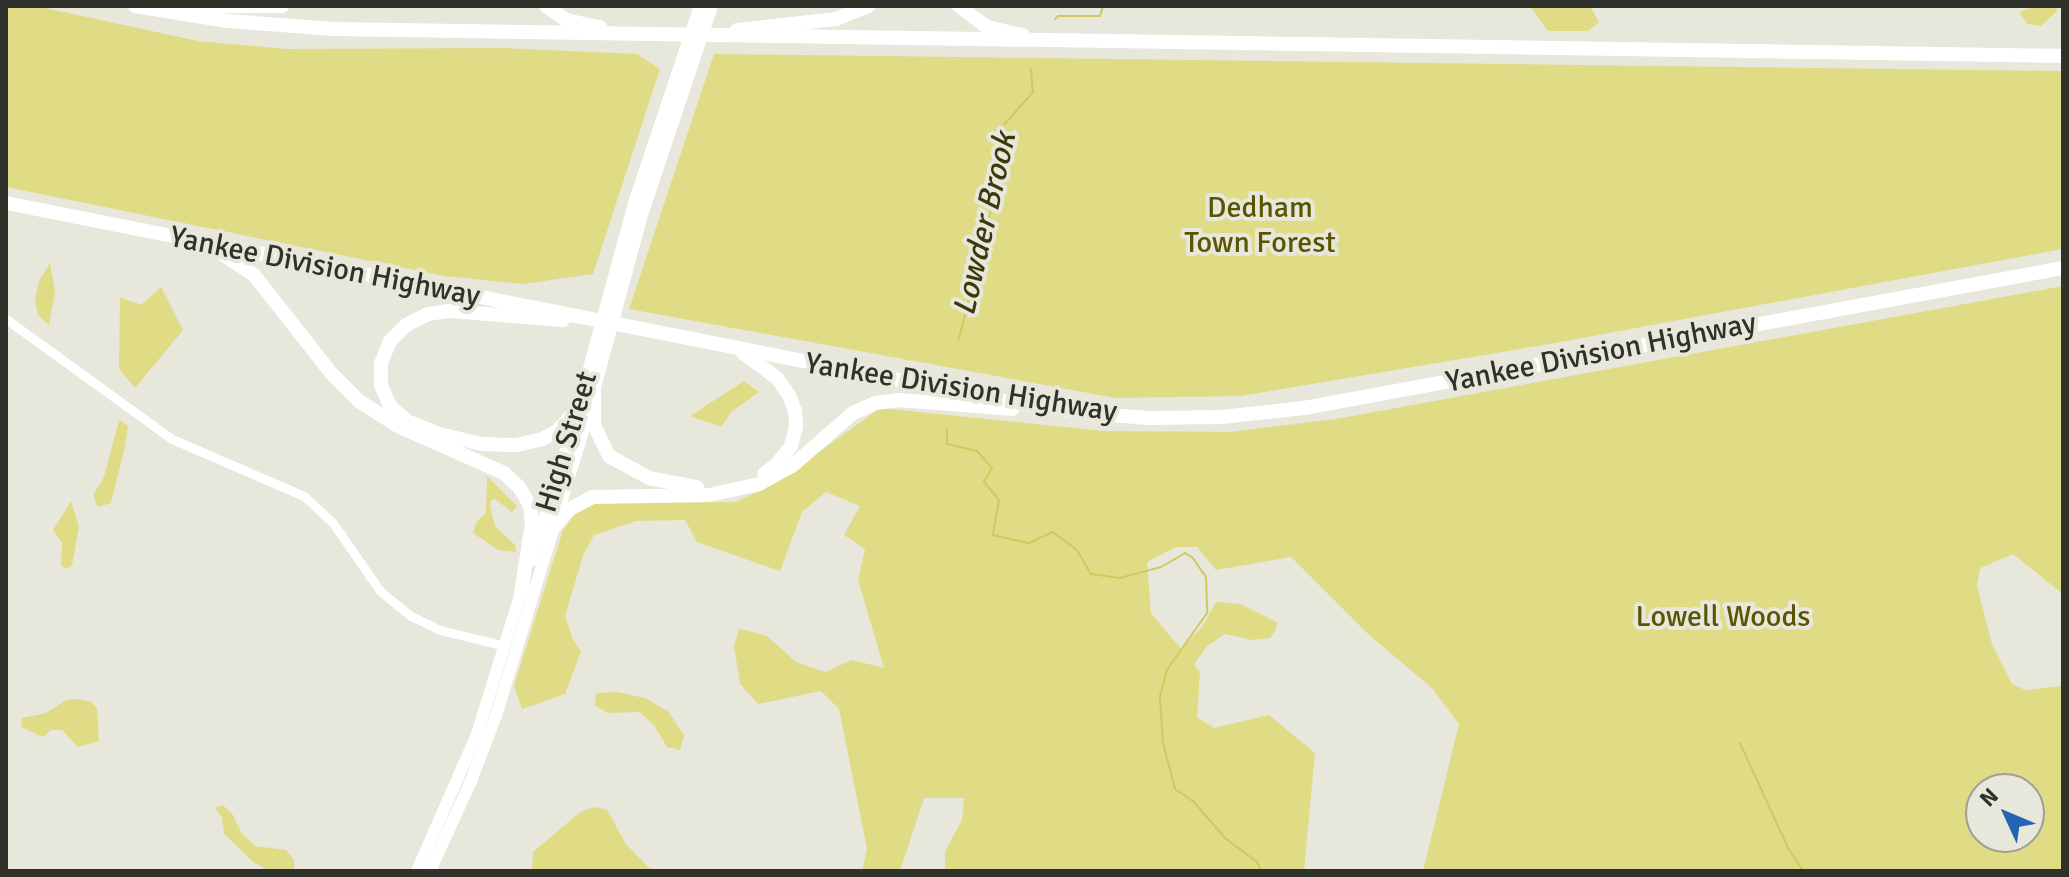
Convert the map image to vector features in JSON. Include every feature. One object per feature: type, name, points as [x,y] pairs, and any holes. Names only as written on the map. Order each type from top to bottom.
[{"type":"highway","points":[[135,6],[195,17],[299,28],[2063,56]]},
{"type":"highway","points":[[191,6],[282,6]]},
{"type":"highway","points":[[546,6],[572,22],[631,35]]},
{"type":"highway","points":[[712,36],[749,27],[836,19],[869,6]]},
{"type":"highway","points":[[959,6],[987,27],[1046,41]]},
{"type":"highway","name":"Yankee Division Highway","points":[[6,203],[740,350],[1053,409],[1160,418],[1280,411],[2063,268]]},
{"type":"highway","points":[[206,243],[254,275],[331,373],[359,401],[398,426],[504,473],[519,487],[530,505],[532,523],[521,593]]},
{"type":"highway","points":[[578,408],[556,432],[533,442],[505,445],[463,441],[418,427],[398,414],[383,391],[381,363],[396,333],[432,313],[460,312],[551,321],[587,319]]},
{"type":"highway","points":[[594,391],[592,415],[598,439],[609,456],[622,465],[677,485],[704,487],[740,482],[764,473],[783,458],[793,440],[796,421],[792,402],[781,383],[740,350]]},
{"type":"highway","points":[[552,530],[568,510],[592,497],[709,495],[759,484],[792,466],[853,413],[875,403],[898,400],[1006,410],[1053,409]]},
{"type":"main road","name":"High Street","points":[[430,871],[492,728],[594,391],[612,301],[686,58],[704,10]]},
{"type":"main road","name":"High Street","points":[[417,871],[471,748],[578,408],[601,345]]},
{"type":"street","points":[[6,319],[163,433],[196,453],[300,494],[325,514],[376,587],[411,616],[440,630],[505,646]]},
{"type":"green space","points":[[6,6],[36,6],[198,41],[287,49],[505,48],[637,54],[660,69],[593,274],[523,284],[444,276],[6,187]]},
{"type":"green space","points":[[1530,6],[1590,6],[1599,22],[1588,31],[1548,31]]},
{"type":"green space","points":[[2036,6],[2056,6],[2057,11],[2041,26],[2027,24],[2019,12]]},
{"type":"green space","name":"Dedham Town Forest","points":[[714,54],[2063,71],[2063,249],[1555,343],[1241,396],[1116,398],[629,309]]},
{"type":"green space","points":[[50,263],[55,292],[49,325],[38,315],[35,301],[39,281]]},
{"type":"green space","name":"Lowell Woods","points":[[2063,286],[2063,594],[2013,554],[1980,568],[1977,586],[1992,644],[2012,684],[2025,690],[2063,686],[2063,871],[1423,871],[1459,724],[1431,687],[1369,635],[1291,557],[1216,570],[1197,547],[1176,547],[1147,562],[1151,613],[1181,649],[1202,627],[1216,602],[1240,604],[1277,622],[1270,638],[1252,640],[1225,634],[1207,646],[1194,665],[1200,672],[1197,717],[1214,728],[1269,715],[1315,753],[1304,871],[945,871],[945,851],[962,820],[964,798],[924,798],[900,871],[862,871],[867,849],[839,709],[821,691],[758,704],[740,684],[734,646],[739,629],[746,630],[767,636],[796,662],[825,672],[852,660],[884,668],[858,580],[865,549],[844,535],[860,506],[826,492],[802,512],[780,571],[697,542],[685,520],[636,521],[594,535],[583,556],[565,616],[573,640],[581,651],[565,694],[522,709],[514,686],[563,530],[577,512],[597,503],[736,502],[778,482],[880,408],[1103,431],[1230,432],[1336,419]]},
{"type":"green space","points":[[161,287],[183,330],[135,388],[119,369],[120,297],[141,305]]},
{"type":"green space","points":[[744,381],[759,392],[731,412],[721,427],[690,416]]},
{"type":"green space","points":[[119,420],[128,426],[125,447],[111,503],[98,507],[93,495],[104,477]]},
{"type":"green space","points":[[487,476],[517,506],[512,512],[495,499],[491,500],[490,506],[495,526],[515,545],[516,552],[498,550],[473,533],[476,523],[486,512]]},
{"type":"green space","points":[[71,501],[79,527],[72,565],[66,569],[61,566],[62,543],[53,530]]},
{"type":"green space","points":[[616,692],[645,698],[669,712],[684,736],[680,750],[667,747],[654,725],[639,712],[609,713],[595,706],[596,693]]},
{"type":"green space","points":[[66,700],[91,702],[97,709],[99,741],[78,747],[62,730],[51,730],[43,737],[21,727],[22,718],[46,713]]},
{"type":"green space","points":[[223,805],[233,815],[242,834],[255,846],[286,850],[294,860],[294,871],[269,871],[252,861],[224,834],[222,817],[215,808]]},
{"type":"green space","points":[[595,807],[607,810],[626,844],[652,871],[532,871],[533,852],[580,812]]},
{"type":"waterway","name":"Lowder Brook","points":[[1055,19],[1058,16],[1100,16],[1103,6]]},
{"type":"waterway","name":"Lowder Brook","points":[[959,339],[997,186],[1003,126],[1033,92],[1031,69]]},
{"type":"waterway","name":"Lowder Brook","points":[[947,430],[947,444],[977,451],[992,468],[984,482],[999,500],[993,535],[1029,543],[1053,532],[1077,550],[1091,574],[1120,578],[1161,567],[1185,553],[1192,557],[1206,577],[1207,613],[1167,670],[1160,697],[1163,743],[1175,789],[1193,801],[1225,838],[1257,862],[1262,871]]},
{"type":"waterway","points":[[1740,743],[1788,848],[1803,871]]}]
